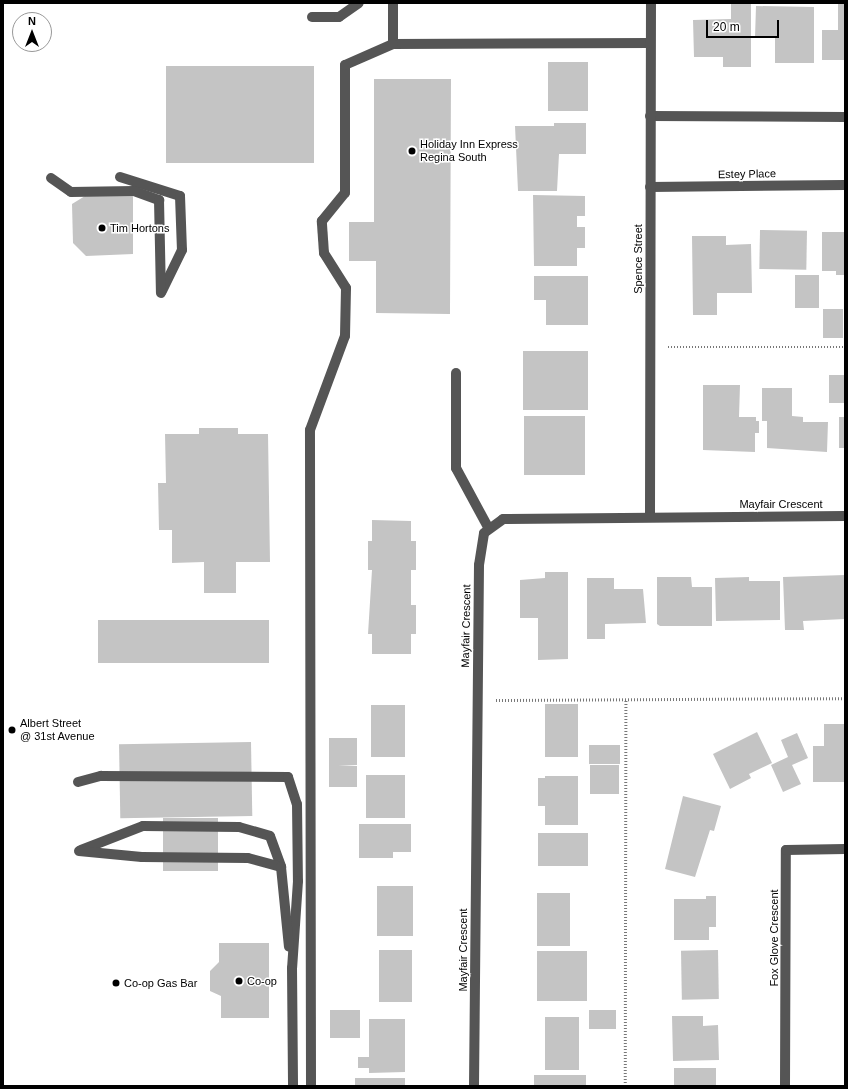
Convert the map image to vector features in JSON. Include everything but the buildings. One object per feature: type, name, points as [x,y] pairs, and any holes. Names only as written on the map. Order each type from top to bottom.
[{"type":"street","points":[[312,17],[340,17],[359,3]]},
{"type":"street","points":[[393,3],[393,44]]},
{"type":"street","name":"Spence Street","points":[[650,516],[651,3]]},
{"type":"street","points":[[311,1086],[310,430],[346,336],[346,288],[324,253],[322,221],[345,193],[346,66],[393,44],[650,43]]},
{"type":"street","points":[[650,116],[845,118]]},
{"type":"street","points":[[51,178],[71,192],[134,191],[159,200],[162,293],[182,250],[180,196],[120,177]]},
{"type":"street","name":"Estey Place","points":[[650,187],[845,184]]},
{"type":"street","points":[[456,373],[456,468],[489,529]]},
{"type":"street","name":"Mayfair Crescent","points":[[474,1086],[479,565],[484,533],[503,519],[650,516],[845,516]]},
{"type":"street","points":[[78,782],[101,776],[288,777],[298,804],[298,881],[292,968],[293,1086]]},
{"type":"street","points":[[281,867],[248,858],[142,857],[79,851],[143,826],[239,826],[270,836],[281,867],[292,968]]},
{"type":"street","name":"Fox Glove Crescent","points":[[785,1086],[786,850],[845,849]]},
{"type":"path","points":[[650,347],[845,347]]},
{"type":"path","points":[[477,700],[845,698]]},
{"type":"path","points":[[625,1086],[626,699]]},
{"type":"place","name":"Holiday Inn Express Regina South","points":[[412,151]]},
{"type":"place","name":"Tim Hortons","points":[[102,228]]},
{"type":"place","name":"Albert Street @ 31st Avenue","points":[[12,730]]},
{"type":"place","name":"Co-op","points":[[239,981]]},
{"type":"place","name":"Co-op Gas Bar","points":[[116,983]]}]
